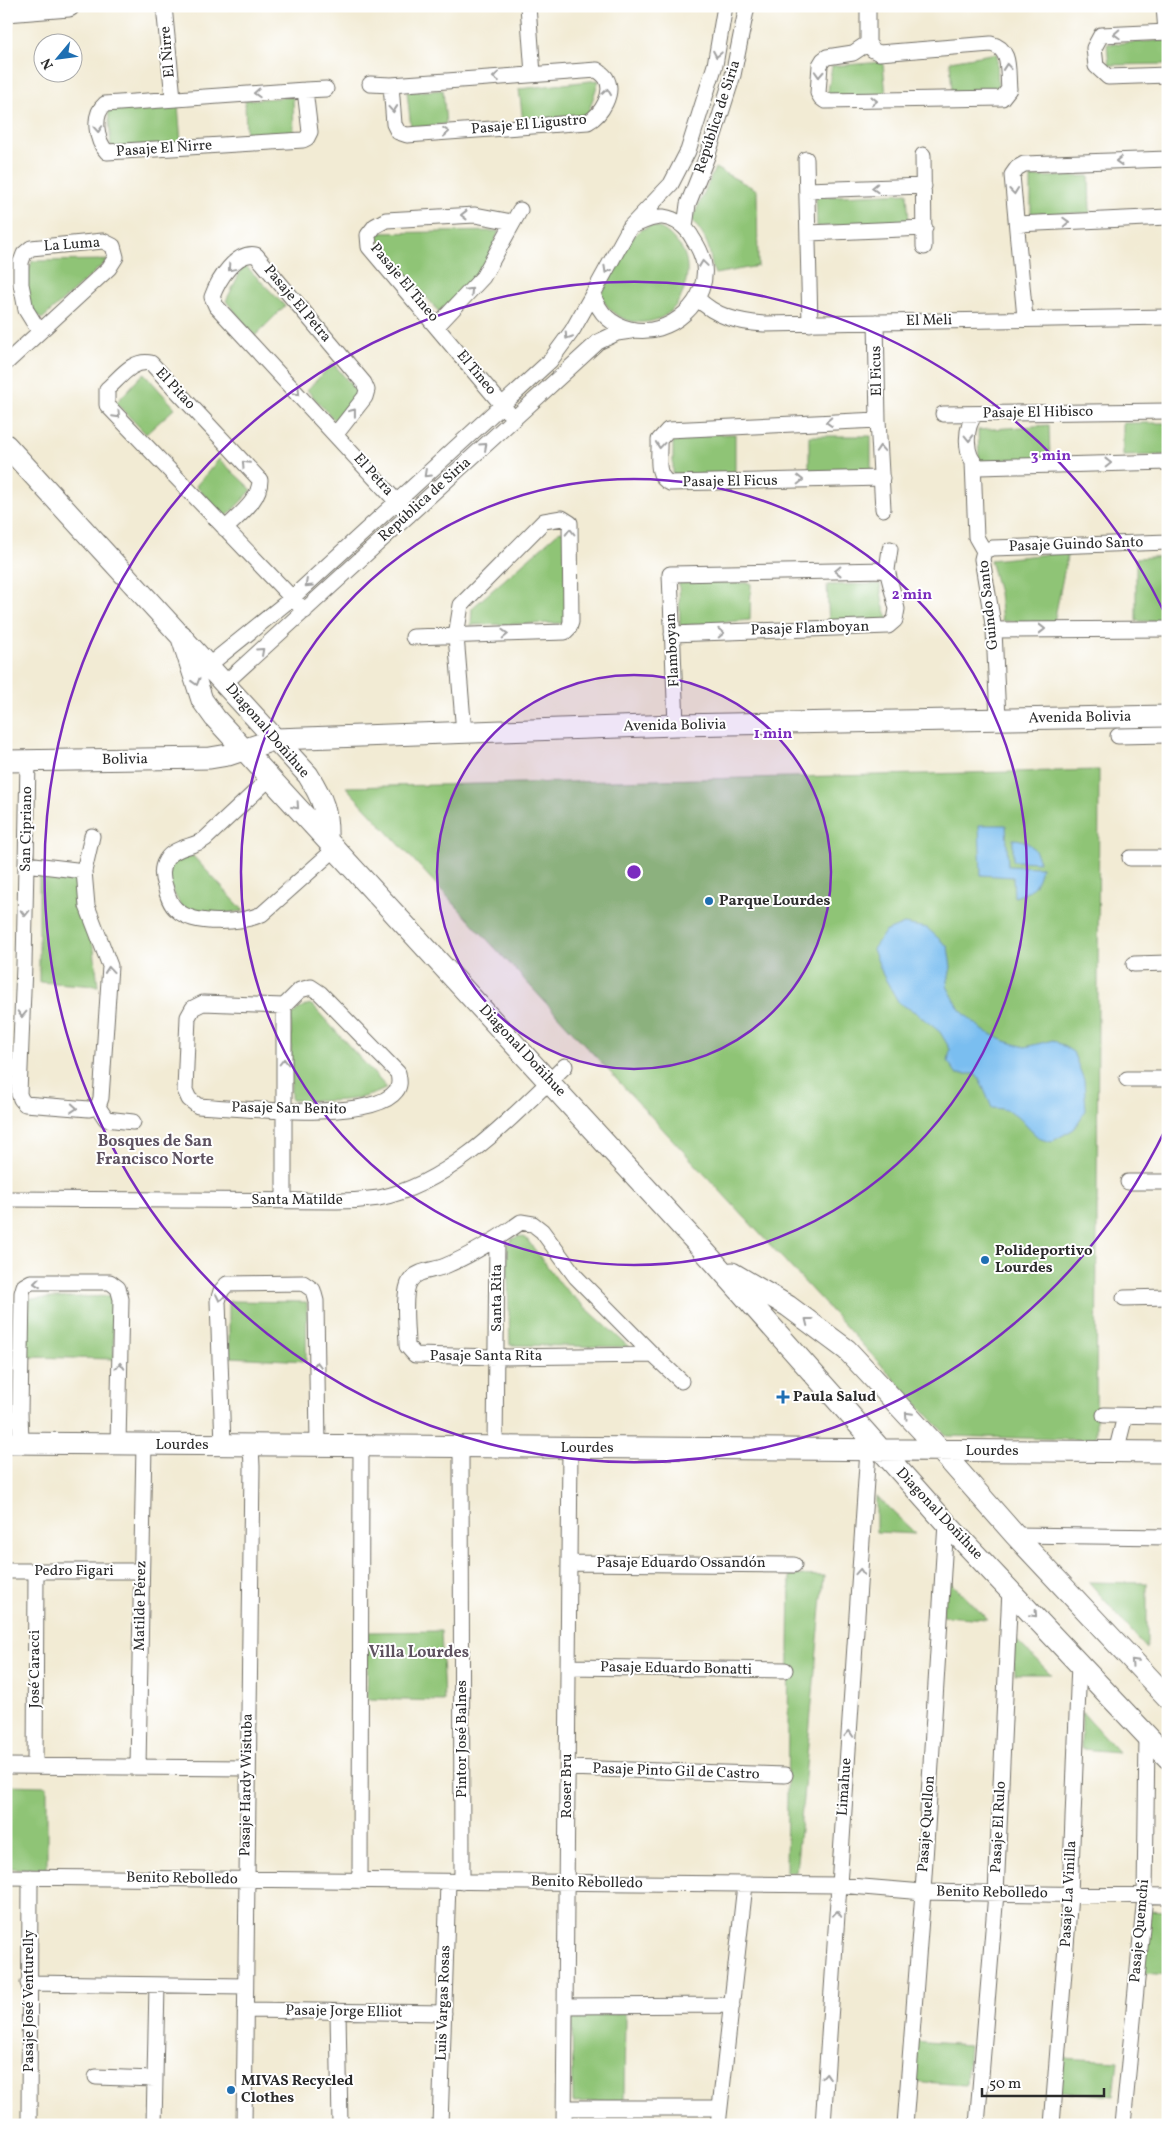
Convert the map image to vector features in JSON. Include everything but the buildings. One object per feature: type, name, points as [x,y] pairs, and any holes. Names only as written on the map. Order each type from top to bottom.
[{"type":"street","points":[[6,11],[69,6]]},
{"type":"street","name":"El Ñirre","points":[[164,6],[173,98]]},
{"type":"street","points":[[528,6],[533,74]]},
{"type":"street","name":"República de Siria","points":[[630,227],[671,184],[688,151],[715,65],[725,6]]},
{"type":"street","name":"República de Siria","points":[[685,227],[688,204],[714,135],[733,75],[747,6]]},
{"type":"street","points":[[868,6],[868,43],[873,50],[880,53],[991,44],[1000,46],[1006,54],[1009,89],[1002,98],[825,102],[818,93],[820,65],[823,60],[827,57],[853,54],[868,43]]},
{"type":"street","points":[[1164,6],[1167,32],[1101,35],[1096,41],[1094,48],[1096,66],[1108,77],[1168,75]]},
{"type":"street","name":"Pasaje El Ligustro","points":[[370,84],[391,85],[597,70],[606,77],[609,88],[604,106],[593,120],[588,122],[407,135],[398,132],[394,124],[391,85]]},
{"type":"street","name":"Pasaje El Ñirre","points":[[306,90],[310,132],[307,138],[303,140],[107,152],[99,142],[97,115],[100,108],[105,104],[173,98],[306,90],[326,89]]},
{"type":"street","points":[[923,155],[924,247]]},
{"type":"street","points":[[806,159],[810,324]]},
{"type":"street","points":[[1026,318],[1012,175],[1017,168],[1024,164],[1168,159]]},
{"type":"street","points":[[807,190],[924,186]]},
{"type":"street","name":"Pasaje El Tineo","points":[[474,215],[516,216],[483,277],[437,326],[369,247],[368,235],[375,226],[386,220],[474,215]]},
{"type":"street","points":[[664,217],[685,227],[696,244],[703,260],[702,288],[691,308],[671,323],[647,332],[622,327],[610,321],[598,309],[593,294],[630,227],[650,219],[664,217]]},
{"type":"street","points":[[1017,224],[1168,217]]},
{"type":"street","points":[[809,233],[925,228]]},
{"type":"street","name":"La Luma","points":[[6,363],[109,268],[116,257],[114,246],[104,242],[31,248],[24,254],[21,262],[21,284],[26,310],[39,332]]},
{"type":"street","name":"Pasaje El Petra","points":[[242,255],[256,255],[364,383],[367,390],[365,396],[336,434],[216,306],[212,297],[215,289],[242,255]]},
{"type":"street","name":"República de Siria","points":[[209,665],[292,598],[560,350],[593,294]]},
{"type":"street","name":"El Meli","points":[[697,298],[707,308],[728,318],[740,322],[764,324],[1168,317]]},
{"type":"street","name":"El Ficus","points":[[876,322],[878,420],[883,509]]},
{"type":"street","name":"El Tineo","points":[[437,326],[514,419]]},
{"type":"street","name":"República de Siria","points":[[225,684],[598,342],[617,333],[633,330]]},
{"type":"street","name":"El Pitao","points":[[225,529],[257,496],[260,489],[260,480],[150,364],[143,362],[135,364],[107,389],[107,406],[225,529],[292,598],[304,611]]},
{"type":"street","name":"Pasaje El Hibisco","points":[[973,462],[969,455],[968,425],[976,414],[1168,411]]},
{"type":"street","points":[[943,414],[976,414]]},
{"type":"street","name":"Pasaje El Ficus","points":[[878,420],[668,430],[659,440],[660,475],[664,481],[670,483],[882,478]]},
{"type":"street","name":"El Petra","points":[[336,434],[409,515]]},
{"type":"street","name":"Diagonal Doñihue","points":[[6,445],[308,775],[321,796],[328,819],[331,844]]},
{"type":"street","points":[[973,462],[980,466],[1168,462]]},
{"type":"street","name":"Guindo Santo","points":[[973,462],[976,537],[984,551],[982,559],[994,630],[998,719]]},
{"type":"street","points":[[413,637],[456,636],[564,632],[569,628],[571,622],[570,523],[562,518],[544,520],[461,605],[456,636],[464,732]]},
{"type":"street","name":"Pasaje Guindo Santo","points":[[984,551],[992,548],[1168,542]]},
{"type":"street","name":"Pasaje Flamboyan","points":[[672,634],[888,626],[895,620],[897,610],[887,570],[890,549]]},
{"type":"street","name":"Flamboyan","points":[[676,725],[670,574],[887,570]]},
{"type":"street","points":[[994,630],[1168,628]]},
{"type":"street","name":"Diagonal Doñihue","points":[[181,635],[202,700],[215,718],[716,1264],[874,1450],[1010,1590],[1168,1758]]},
{"type":"street","name":"Avenida Bolivia","points":[[243,749],[276,739],[464,732],[676,725],[1168,716]]},
{"type":"street","points":[[1118,736],[1168,735]]},
{"type":"street","name":"Bolivia","points":[[6,761],[210,758],[243,749]]},
{"type":"street","name":"San Cipriano","points":[[28,761],[21,1100],[25,1104],[89,1109],[98,1106]]},
{"type":"street","points":[[270,778],[205,839],[198,844],[178,850],[166,859],[162,871],[164,884],[167,896],[177,910],[191,918],[215,921],[240,921],[262,914],[331,844]]},
{"type":"street","points":[[92,836],[84,871],[85,895],[90,917],[110,966],[101,1098],[98,1106],[106,1119],[133,1122]]},
{"type":"street","points":[[1130,858],[1168,858]]},
{"type":"street","points":[[26,864],[84,871]]},
{"type":"street","points":[[1134,964],[1168,963]]},
{"type":"street","name":"Pasaje San Benito","points":[[310,987],[320,993],[398,1073],[400,1083],[396,1092],[383,1101],[353,1110],[284,1111],[198,1106],[189,1099],[185,1090],[188,1017],[193,1008],[203,1003],[284,1006],[300,990],[310,987]]},
{"type":"street","points":[[284,1006],[284,1201]]},
{"type":"street","name":"Santa Matilde","points":[[6,1199],[284,1201],[380,1198],[429,1180],[446,1171],[478,1147],[565,1066]]},
{"type":"street","points":[[1127,1079],[1168,1079]]},
{"type":"street","points":[[1128,1182],[1168,1182]]},
{"type":"street","name":"Pasaje Santa Rita","points":[[653,1355],[496,1357],[415,1355],[410,1352],[407,1346],[406,1290],[410,1281],[418,1274],[439,1269],[456,1262],[497,1239],[521,1222],[533,1224],[542,1231],[576,1277],[681,1381]]},
{"type":"street","name":"Santa Rita","points":[[495,1447],[497,1239]]},
{"type":"street","name":"Diagonal Doñihue","points":[[716,1264],[788,1306],[847,1350],[941,1451],[1015,1535],[1168,1698]]},
{"type":"street","points":[[14,1443],[20,1402],[22,1293],[24,1286],[31,1282],[110,1282],[118,1288],[121,1299],[118,1444]]},
{"type":"street","points":[[223,1445],[218,1301],[221,1291],[227,1284],[303,1283],[313,1290],[316,1301],[318,1446]]},
{"type":"street","points":[[1124,1298],[1168,1297]]},
{"type":"street","points":[[1104,1416],[1168,1416]]},
{"type":"street","points":[[1116,1452],[1125,1416]]},
{"type":"street","name":"Lourdes","points":[[14,1443],[1168,1452]]},
{"type":"street","name":"Matilde Pérez","points":[[138,1767],[144,1444]]},
{"type":"street","name":"Pasaje Hardy Wistuba","points":[[244,2125],[252,1467],[250,1445]]},
{"type":"street","points":[[360,1881],[362,1446]]},
{"type":"street","name":"Pintor José Balnes","points":[[455,1882],[461,1447]]},
{"type":"street","name":"Roser Bru","points":[[564,2125],[570,1448]]},
{"type":"street","name":"Limahue","points":[[823,2125],[839,1885],[874,1450]]},
{"type":"street","name":"Pasaje Quellon","points":[[905,2125],[923,1892],[946,1523]]},
{"type":"street","points":[[1015,1535],[1168,1537]]},
{"type":"street","name":"Pasaje Eduardo Ossandón","points":[[569,1563],[794,1564]]},
{"type":"street","name":"Pedro Figari","points":[[6,1571],[141,1571]]},
{"type":"street","name":"José Caracci","points":[[35,1766],[36,1571]]},
{"type":"street","name":"Pasaje El Rulo","points":[[977,2125],[996,1893],[1010,1590]]},
{"type":"street","name":"Pasaje La Vinilla","points":[[1052,2125],[1070,1895],[1079,1663]]},
{"type":"street","name":"Pasaje Eduardo Bonatti","points":[[568,1667],[784,1670]]},
{"type":"street","name":"Pasaje Quemchi","points":[[1123,2125],[1145,1896],[1147,1736]]},
{"type":"street","points":[[6,1766],[248,1768]]},
{"type":"street","name":"Pasaje Pinto Gil de Castro","points":[[567,1768],[785,1775]]},
{"type":"street","name":"Benito Rebolledo","points":[[6,1877],[839,1885],[923,1892],[1168,1896]]},
{"type":"street","name":"Pasaje José Venturelly","points":[[29,2125],[28,1983],[30,1877]]},
{"type":"street","name":"Luis Vargas Rosas","points":[[440,2125],[444,2013],[455,1882]]},
{"type":"street","points":[[718,2125],[745,1885]]},
{"type":"street","points":[[28,1983],[245,1986]]},
{"type":"street","points":[[154,2125],[157,1985]]},
{"type":"street","points":[[565,2006],[732,2005]]},
{"type":"street","name":"Pasaje Jorge Elliot","points":[[245,2010],[444,2013]]},
{"type":"street","points":[[338,2012],[340,2125]]},
{"type":"street","points":[[96,2077],[155,2079]]},
{"type":"street","points":[[564,2108],[720,2108]]},
{"type":"green space","points":[[1168,40],[1168,64],[1109,65],[1107,44]]},
{"type":"green space","points":[[997,53],[998,93],[952,93],[950,61]]},
{"type":"green space","points":[[883,62],[886,96],[827,98],[832,66]]},
{"type":"green space","points":[[599,80],[586,120],[523,122],[519,89]]},
{"type":"green space","points":[[443,90],[446,124],[411,128],[407,92]]},
{"type":"green space","points":[[293,97],[294,134],[246,136],[245,100]]},
{"type":"green space","points":[[178,104],[181,143],[111,148],[108,107]]},
{"type":"green space","points":[[715,168],[757,190],[758,266],[715,274],[706,241],[692,220]]},
{"type":"green space","points":[[1089,176],[1090,213],[1031,214],[1031,177]]},
{"type":"green space","points":[[907,193],[909,222],[817,227],[816,197]]},
{"type":"green space","points":[[650,226],[666,232],[680,247],[686,261],[687,277],[682,295],[670,312],[649,322],[637,322],[615,314],[601,294],[631,240],[639,231]]},
{"type":"green space","points":[[499,231],[481,275],[439,312],[373,233]]},
{"type":"green space","points":[[108,260],[42,319],[30,306],[27,300],[26,285],[32,261]]},
{"type":"green space","points":[[244,264],[285,306],[255,336],[226,301]]},
{"type":"green space","points":[[333,363],[362,398],[337,423],[307,390]]},
{"type":"green space","points":[[144,373],[175,408],[146,434],[116,403]]},
{"type":"green space","points":[[1123,423],[1168,423],[1168,455],[1123,456]]},
{"type":"green space","points":[[1049,425],[1050,460],[979,462],[978,430]]},
{"type":"green space","points":[[735,434],[735,474],[673,475],[673,435]]},
{"type":"green space","points":[[809,436],[871,436],[871,469],[863,472],[809,474]]},
{"type":"green space","points":[[219,459],[252,490],[225,518],[196,486]]},
{"type":"green space","points":[[560,531],[567,533],[569,623],[471,625],[472,608]]},
{"type":"green space","points":[[1068,552],[1054,622],[1002,621],[999,593],[990,560]]},
{"type":"green space","points":[[1168,556],[1168,622],[1136,621],[1136,558]]},
{"type":"green space","points":[[679,582],[751,583],[750,620],[680,626]]},
{"type":"green space","points":[[880,584],[883,605],[890,622],[829,625],[827,585]]},
{"type":"green space","name":"Parque Lourdes","points":[[1099,770],[1096,1440],[947,1436],[346,787]]},
{"type":"green space","points":[[193,856],[244,911],[218,914],[184,912],[168,882],[170,863]]},
{"type":"green space","points":[[39,874],[77,874],[85,924],[94,949],[98,986],[39,982]]},
{"type":"green space","points":[[309,1004],[313,1006],[387,1088],[364,1097],[352,1099],[328,1101],[291,1100],[291,1017],[296,1011]]},
{"type":"green space","points":[[519,1236],[526,1238],[562,1286],[629,1347],[510,1345],[507,1246],[512,1239]]},
{"type":"green space","points":[[112,1296],[114,1359],[27,1357],[26,1299]]},
{"type":"green space","points":[[229,1301],[307,1302],[306,1361],[229,1357]]},
{"type":"green space","points":[[876,1496],[916,1534],[876,1532]]},
{"type":"green space","points":[[790,1575],[824,1576],[796,1872],[786,1872]]},
{"type":"green space","points":[[944,1575],[987,1619],[943,1616]]},
{"type":"green space","points":[[1089,1582],[1147,1583],[1147,1649]]},
{"type":"green space","points":[[441,1631],[444,1701],[367,1699],[368,1632]]},
{"type":"green space","points":[[1014,1638],[1051,1674],[1014,1674]]},
{"type":"green space","points":[[1082,1712],[1118,1752],[1081,1749]]},
{"type":"green space","points":[[6,1785],[47,1786],[47,1869],[6,1868]]},
{"type":"green space","points":[[1145,1910],[1168,1911],[1168,1975],[1144,1973]]},
{"type":"green space","points":[[572,2013],[625,2014],[624,2100],[573,2102]]},
{"type":"green space","points":[[912,2041],[969,2045],[966,2085],[910,2081]]},
{"type":"green space","points":[[1062,2058],[1118,2061],[1114,2096],[1059,2091]]},
{"type":"water","points":[[979,825],[1006,825],[1008,866],[1041,867],[1038,879],[1033,887],[1025,893],[1014,897],[1013,877],[981,875]]},
{"type":"water","points":[[1013,839],[1018,839],[1030,845],[1036,852],[1039,862],[1013,861]]},
{"type":"water","points":[[904,924],[927,928],[948,947],[951,967],[947,986],[960,1010],[984,1031],[1005,1041],[1025,1047],[1053,1040],[1073,1052],[1084,1080],[1086,1110],[1074,1129],[1051,1142],[1040,1138],[1013,1113],[992,1108],[980,1080],[975,1074],[957,1074],[948,1062],[950,1049],[940,1032],[915,1012],[899,1003],[883,975],[873,949],[885,932]]},
{"type":"place","name":"Parque Lourdes","points":[[709,901]]},
{"type":"place","name":"Polideportivo Lourdes","points":[[985,1260]]},
{"type":"place","name":"Paula Salud","points":[[783,1397]]},
{"type":"place","name":"MIVAS Recycled Clothes","points":[[231,2090]]},
{"type":"district","name":"Bosques de San Francisco Norte","points":[[155,1151]]},
{"type":"district","name":"Villa Lourdes","points":[[419,1653]]}]
